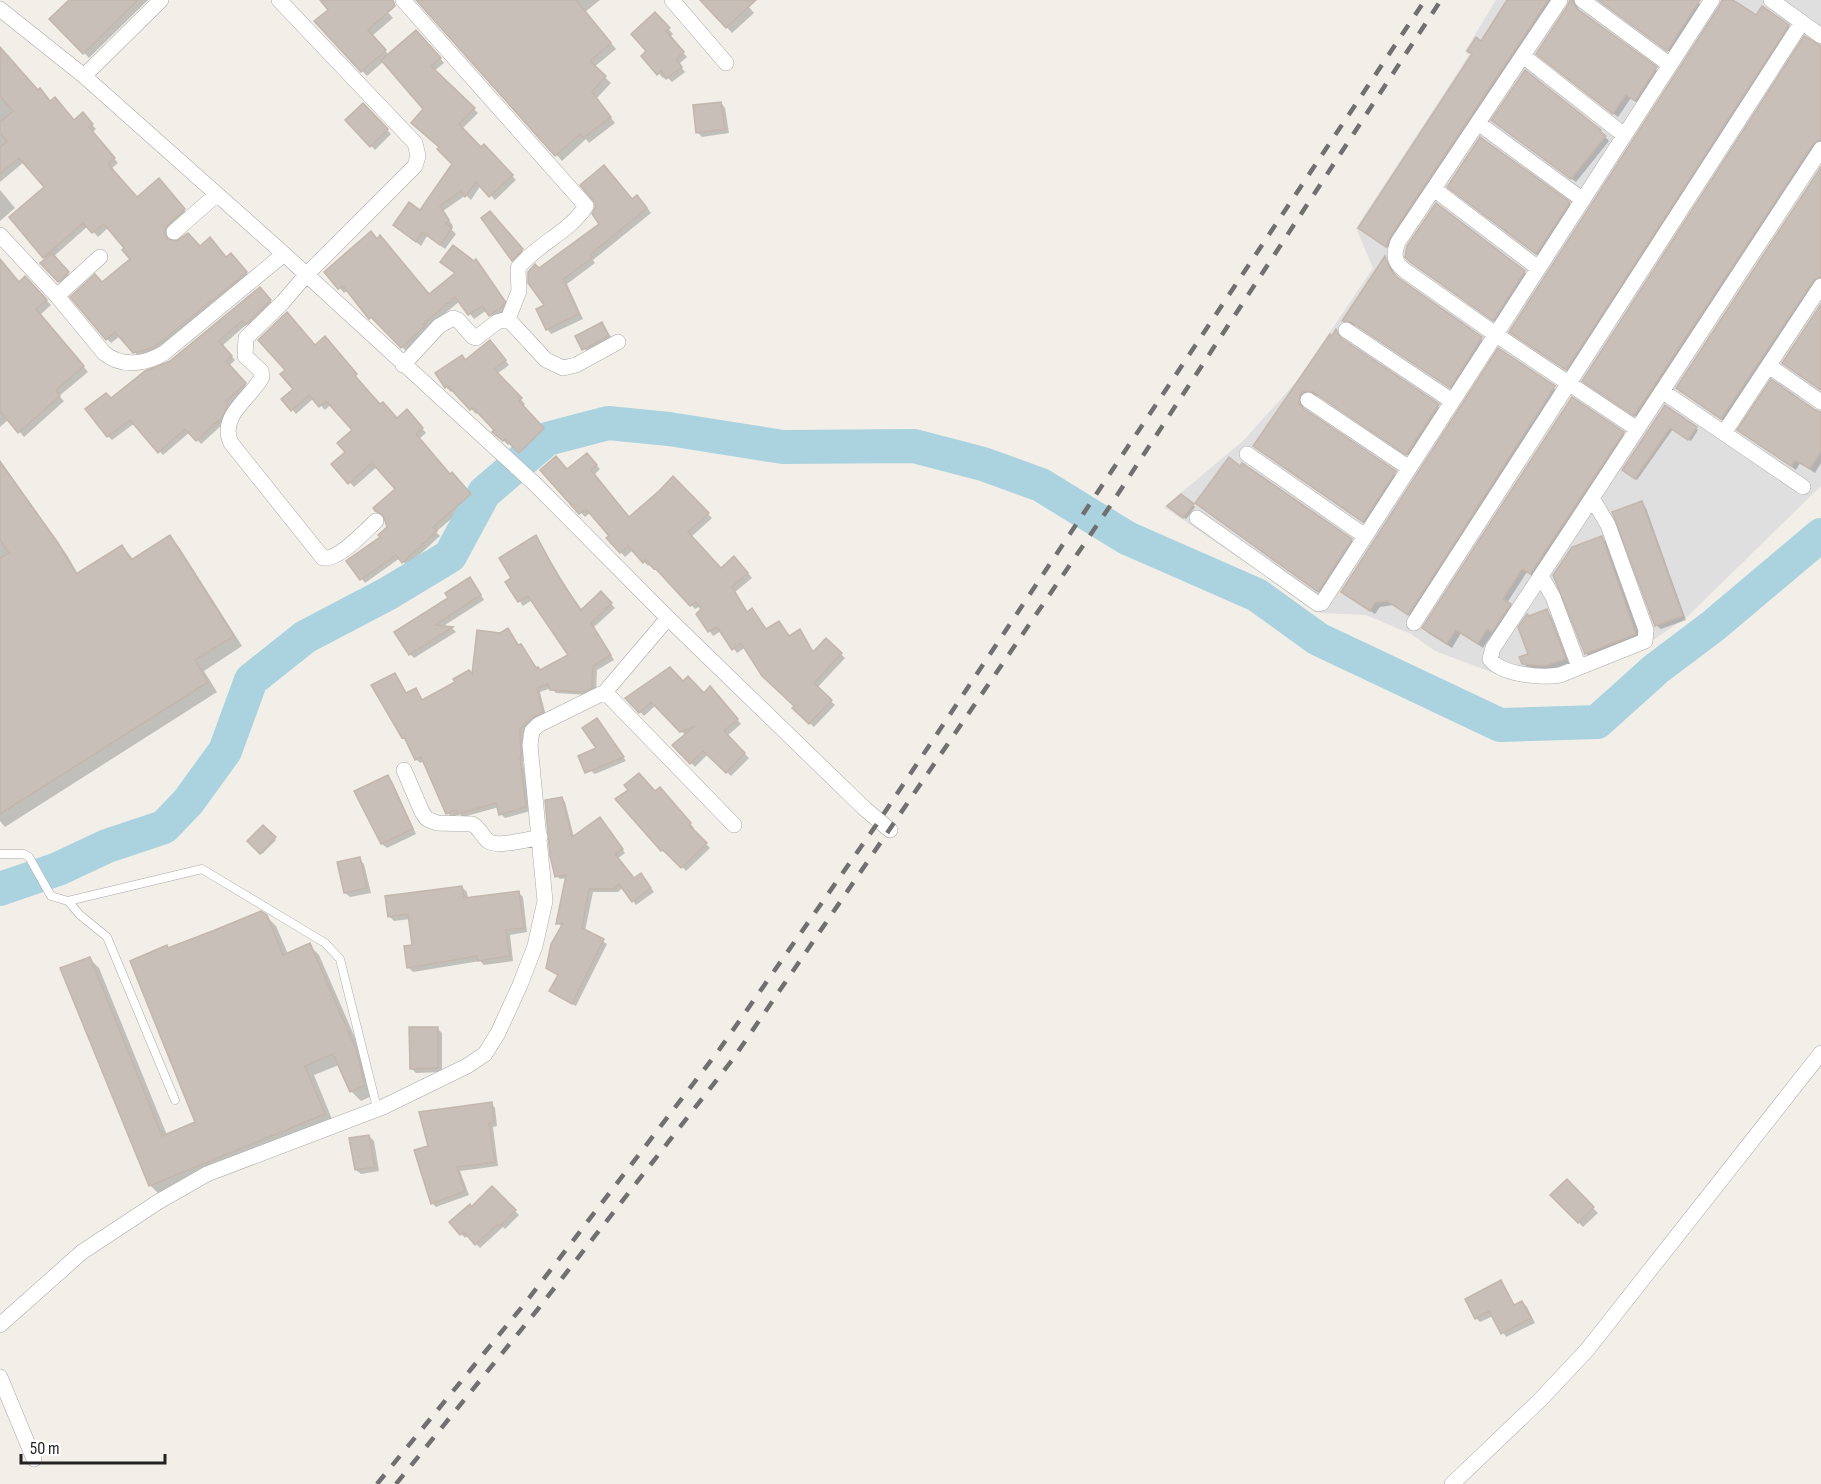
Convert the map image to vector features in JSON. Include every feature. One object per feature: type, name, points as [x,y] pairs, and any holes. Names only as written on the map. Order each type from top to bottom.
[{"type":"street","points":[[84,76],[161,0]]},
{"type":"street","points":[[279,0],[415,143],[418,151],[415,166],[246,338],[245,356],[261,371],[262,379],[237,409],[228,433],[231,443],[323,558],[328,559],[338,554],[376,521]]},
{"type":"street","points":[[403,0],[586,206],[577,220],[529,254],[518,267],[519,291],[508,319]]},
{"type":"street","points":[[672,0],[726,63]]},
{"type":"street","points":[[1560,0],[1398,242],[1394,252],[1398,265],[1637,429]]},
{"type":"street","points":[[1582,0],[1670,65]]},
{"type":"street","points":[[1197,518],[1318,604],[1322,603],[1712,0]]},
{"type":"street","points":[[1771,0],[1821,36]]},
{"type":"street","points":[[0,9],[84,76],[284,254],[535,484],[668,618],[865,809],[890,830]]},
{"type":"street","points":[[1414,623],[1802,22]]},
{"type":"street","points":[[1523,56],[1624,135]]},
{"type":"street","points":[[1478,123],[1583,200]]},
{"type":"street","points":[[1592,498],[1608,525],[1647,635],[1645,641],[1560,675],[1547,677],[1496,665],[1490,659],[1493,648],[1821,149]]},
{"type":"street","points":[[1434,189],[1538,268]]},
{"type":"street","points":[[174,232],[216,195]]},
{"type":"street","points":[[0,235],[57,296],[110,358],[125,363],[143,362],[164,352],[284,254]]},
{"type":"street","points":[[57,296],[100,257]]},
{"type":"street","points":[[1724,433],[1819,294]]},
{"type":"street","points":[[403,365],[439,326],[448,320],[453,318],[458,320],[476,338],[497,322],[508,319]]},
{"type":"street","points":[[508,319],[546,360],[563,368],[576,365],[618,342]]},
{"type":"street","points":[[1346,330],[1452,401]]},
{"type":"street","points":[[1768,366],[1821,402]]},
{"type":"street","points":[[1662,391],[1803,487]]},
{"type":"street","points":[[1308,400],[1409,468]]},
{"type":"street","points":[[1248,454],[1365,536]]},
{"type":"street","points":[[1540,576],[1553,597],[1579,667]]},
{"type":"street","points":[[0,1325],[82,1252],[207,1174],[380,1108],[467,1066],[485,1054],[498,1033],[535,946],[545,901],[530,745],[532,731],[538,725],[605,692],[668,618]]},
{"type":"street","points":[[605,692],[734,825]]},
{"type":"street","points":[[404,770],[422,812],[431,821],[472,824],[477,826],[488,842],[496,844],[540,837]]},
{"type":"street","points":[[1452,1484],[1540,1400],[1587,1350],[1821,1053]]},
{"type":"street","points":[[0,1377],[34,1459]]},
{"type":"lane","points":[[0,854],[24,855],[32,860],[51,896],[68,901],[202,869],[325,943],[340,960],[380,1108]]},
{"type":"lane","points":[[68,901],[80,915],[101,931],[111,944],[176,1100]]},
{"type":"shaded area","points":[[1496,0],[1821,0],[1821,486],[1687,617],[1649,643],[1551,684],[1505,677],[1435,651],[1411,634],[1366,615],[1320,613],[1164,507],[1244,440],[1297,381],[1373,268],[1356,228],[1469,55],[1465,51]]},
{"type":"building","points":[[69,0],[138,0],[83,54],[49,19]]},
{"type":"building","points":[[320,0],[393,0],[395,6],[368,30],[386,50],[361,72],[314,21],[328,10]]},
{"type":"building","points":[[416,0],[576,0],[611,43],[590,61],[606,76],[592,92],[611,117],[583,138],[580,134],[555,156]]},
{"type":"building","points":[[700,0],[756,0],[726,28]]},
{"type":"building","points":[[1507,0],[1548,0],[1390,237],[1386,247],[1358,228],[1472,54],[1467,51],[1476,37],[1481,41]]},
{"type":"building","points":[[1570,0],[1576,8],[1657,67],[1635,101],[1626,95],[1613,114],[1536,54]]},
{"type":"building","points":[[1598,0],[1700,0],[1667,51]]},
{"type":"building","points":[[1722,0],[1733,0],[1756,15],[1762,6],[1789,25],[1566,370],[1509,332]]},
{"type":"building","points":[[655,12],[670,28],[666,31],[684,52],[676,59],[682,67],[666,79],[661,71],[657,75],[641,56],[646,51],[631,34]]},
{"type":"building","points":[[416,30],[441,58],[431,66],[475,108],[459,124],[481,147],[484,144],[513,175],[489,197],[476,182],[465,197],[461,191],[440,206],[449,220],[446,224],[452,228],[440,245],[422,232],[416,242],[393,225],[409,202],[420,210],[452,164],[437,149],[439,147],[411,123],[423,109],[381,60]]},
{"type":"building","points":[[1804,36],[1821,46],[1821,139],[1813,144],[1634,416],[1582,381]]},
{"type":"building","points":[[0,47],[38,90],[40,88],[50,101],[55,97],[74,120],[83,112],[93,124],[89,127],[115,158],[108,164],[137,197],[159,178],[185,209],[165,228],[167,239],[176,241],[188,233],[200,246],[210,237],[226,257],[231,253],[247,272],[153,348],[133,353],[115,332],[106,340],[70,297],[95,274],[102,282],[130,259],[104,224],[92,233],[83,223],[43,258],[9,217],[44,187],[19,158],[0,174],[0,147],[7,141],[0,133],[0,122],[13,111],[0,96]]},
{"type":"building","points":[[1525,70],[1606,136],[1571,179],[1491,120]]},
{"type":"building","points":[[721,102],[725,129],[696,133],[693,105]]},
{"type":"building","points":[[363,103],[388,129],[370,147],[345,120]]},
{"type":"building","points":[[1480,137],[1570,202],[1536,254],[1447,187]]},
{"type":"building","points":[[604,165],[632,199],[637,195],[647,208],[590,255],[592,258],[563,279],[579,314],[546,330],[536,309],[544,305],[528,283],[528,272],[535,264],[539,268],[599,224],[592,214],[595,203],[580,185]]},
{"type":"building","points":[[1821,167],[1821,276],[1813,281],[1721,419],[1676,388]]},
{"type":"building","points":[[1436,203],[1525,271],[1493,321],[1405,257],[1407,246]]},
{"type":"building","points":[[490,211],[523,249],[512,261],[481,218]]},
{"type":"building","points":[[371,231],[377,239],[380,235],[429,294],[455,273],[440,262],[453,245],[474,261],[476,259],[505,301],[503,306],[489,316],[482,306],[468,315],[455,297],[423,324],[425,326],[401,348],[371,317],[369,319],[343,286],[338,289],[324,272]]},
{"type":"building","points":[[52,253],[69,272],[58,282],[40,263]]},
{"type":"building","points":[[1385,256],[1390,269],[1397,277],[1482,337],[1450,388],[1351,322],[1342,321]]},
{"type":"building","points":[[0,259],[19,282],[25,276],[47,300],[36,309],[84,366],[56,390],[60,396],[18,433],[0,411]]},
{"type":"building","points":[[260,287],[271,300],[245,325],[242,321],[219,341],[232,356],[226,361],[246,383],[225,402],[228,405],[219,423],[218,421],[196,441],[185,429],[158,453],[130,420],[107,437],[85,409],[106,393],[111,398],[145,371],[170,361]]},
{"type":"building","points":[[1821,304],[1821,390],[1782,363]]},
{"type":"building","points":[[287,312],[315,345],[325,336],[357,374],[355,376],[380,404],[383,402],[397,418],[407,409],[423,428],[416,434],[450,474],[452,472],[471,494],[433,527],[437,531],[402,563],[396,555],[360,580],[346,561],[380,537],[378,535],[387,527],[383,515],[373,508],[395,489],[372,463],[348,484],[331,464],[345,452],[337,443],[352,430],[326,401],[319,407],[309,395],[291,411],[281,399],[293,389],[280,374],[285,370],[258,340]]},
{"type":"building","points":[[602,322],[609,336],[582,350],[575,336]]},
{"type":"building","points":[[1336,329],[1341,338],[1439,404],[1406,455],[1313,392],[1304,391],[1300,395],[1299,404],[1303,408],[1396,471],[1363,522],[1253,446],[1330,334],[1332,336]]},
{"type":"building","points":[[490,340],[506,360],[494,369],[522,398],[519,401],[544,428],[519,453],[505,439],[503,441],[492,432],[494,430],[473,408],[470,410],[448,386],[445,388],[435,373],[462,355],[465,360]]},
{"type":"building","points":[[1498,348],[1555,386],[1408,615],[1387,601],[1375,603],[1370,611],[1341,592]]},
{"type":"building","points":[[1771,379],[1821,412],[1821,452],[1810,469],[1795,460],[1791,466],[1737,430]]},
{"type":"building","points":[[1572,397],[1624,432],[1530,574],[1522,569],[1503,599],[1511,604],[1492,632],[1487,629],[1478,644],[1456,630],[1447,644],[1422,628]]},
{"type":"building","points":[[1665,405],[1697,427],[1688,440],[1670,428],[1635,479],[1622,470]]},
{"type":"building","points":[[587,453],[597,465],[591,470],[629,517],[673,476],[709,513],[688,532],[721,568],[734,556],[748,573],[732,587],[747,612],[752,608],[766,629],[779,621],[789,636],[800,629],[813,652],[826,638],[842,653],[814,683],[832,700],[809,724],[792,708],[794,706],[762,676],[741,643],[732,650],[717,627],[708,632],[696,614],[701,609],[696,602],[690,606],[655,568],[645,560],[643,563],[628,546],[620,553],[606,538],[609,536],[586,509],[579,514],[540,470],[556,456],[567,469]]},
{"type":"building","points":[[1229,457],[1240,466],[1242,463],[1352,539],[1318,592],[1195,503]]},
{"type":"building","points":[[0,462],[58,543],[76,574],[122,545],[131,560],[170,535],[234,636],[195,660],[208,682],[0,814],[0,558],[9,553],[0,540]]},
{"type":"building","points":[[1181,494],[1194,504],[1183,518],[1167,506]]},
{"type":"building","points":[[1642,501],[1683,616],[1655,626],[1612,512]]},
{"type":"building","points":[[536,535],[559,578],[581,610],[601,591],[612,603],[591,623],[611,655],[593,666],[592,688],[583,692],[550,690],[548,684],[537,688],[543,712],[531,718],[520,729],[520,758],[526,807],[499,815],[496,803],[458,814],[456,810],[446,814],[421,757],[415,760],[404,737],[402,738],[371,685],[395,673],[406,693],[416,688],[422,700],[455,682],[453,679],[469,670],[472,674],[477,630],[500,633],[508,628],[518,645],[521,644],[536,668],[540,670],[568,655],[528,596],[518,602],[505,582],[511,578],[499,558]]},
{"type":"building","points":[[1602,536],[1636,634],[1585,654],[1553,575],[1572,547]]},
{"type":"building","points":[[470,577],[481,595],[435,625],[453,627],[409,655],[394,632],[448,598],[445,593]]},
{"type":"building","points":[[1547,609],[1566,659],[1545,666],[1522,664],[1519,657],[1528,654],[1518,627],[1527,614],[1529,616]]},
{"type":"building","points":[[670,667],[683,681],[688,676],[704,693],[710,686],[738,719],[724,731],[745,753],[726,773],[703,751],[690,764],[672,745],[695,726],[680,732],[651,702],[639,713],[625,698]]},
{"type":"building","points":[[597,718],[624,757],[585,773],[578,756],[596,748],[582,728]]},
{"type":"building","points":[[639,773],[655,791],[660,787],[691,823],[689,825],[707,843],[681,868],[663,850],[661,851],[615,799],[628,790],[624,785]]},
{"type":"building","points":[[388,775],[413,829],[381,844],[354,791]]},
{"type":"building","points":[[562,797],[572,837],[600,817],[623,849],[615,854],[634,878],[641,873],[651,888],[632,902],[619,884],[614,889],[589,889],[582,928],[604,939],[572,1004],[549,991],[558,975],[546,968],[551,944],[563,923],[556,924],[566,875],[555,877],[550,856],[545,800]]},
{"type":"building","points":[[263,825],[276,837],[260,854],[247,841]]},
{"type":"building","points":[[360,857],[367,888],[344,893],[337,862]]},
{"type":"building","points":[[462,886],[464,898],[519,891],[524,928],[506,930],[510,956],[478,961],[477,956],[407,968],[404,946],[412,945],[408,914],[388,917],[385,896]]},
{"type":"building","points":[[261,911],[267,915],[283,955],[310,943],[357,1052],[365,1085],[350,1092],[333,1054],[305,1066],[325,1114],[149,1186],[60,968],[90,957],[162,1136],[195,1122],[130,961]]},
{"type":"building","points":[[409,1027],[438,1027],[438,1068],[410,1069]]},
{"type":"building","points":[[492,1102],[494,1122],[489,1123],[495,1162],[457,1167],[465,1191],[431,1204],[414,1150],[428,1146],[419,1112]]},
{"type":"building","points":[[369,1135],[375,1167],[355,1170],[349,1138]]},
{"type":"building","points":[[1567,1179],[1594,1207],[1578,1223],[1550,1195]]},
{"type":"building","points":[[492,1186],[516,1210],[475,1245],[464,1232],[460,1235],[449,1222],[470,1204],[471,1207]]},
{"type":"building","points":[[1501,1280],[1514,1305],[1522,1301],[1531,1318],[1501,1334],[1489,1311],[1475,1319],[1465,1299]]},
{"type":"waterway","points":[[0,889],[58,869],[107,846],[164,827],[188,802],[225,751],[251,680],[305,637],[387,594],[450,556],[484,493],[547,439],[608,423],[669,429],[783,447],[914,446],[983,464],[1041,485],[1127,538],[1257,595],[1318,639],[1500,725],[1597,722],[1656,669],[1713,626],[1821,535]]},
{"type":"railway","points":[[377,1484],[526,1302],[719,1050],[879,821],[1425,0]]},
{"type":"railway","points":[[396,1484],[538,1309],[733,1059],[1110,506],[1441,0]]}]
